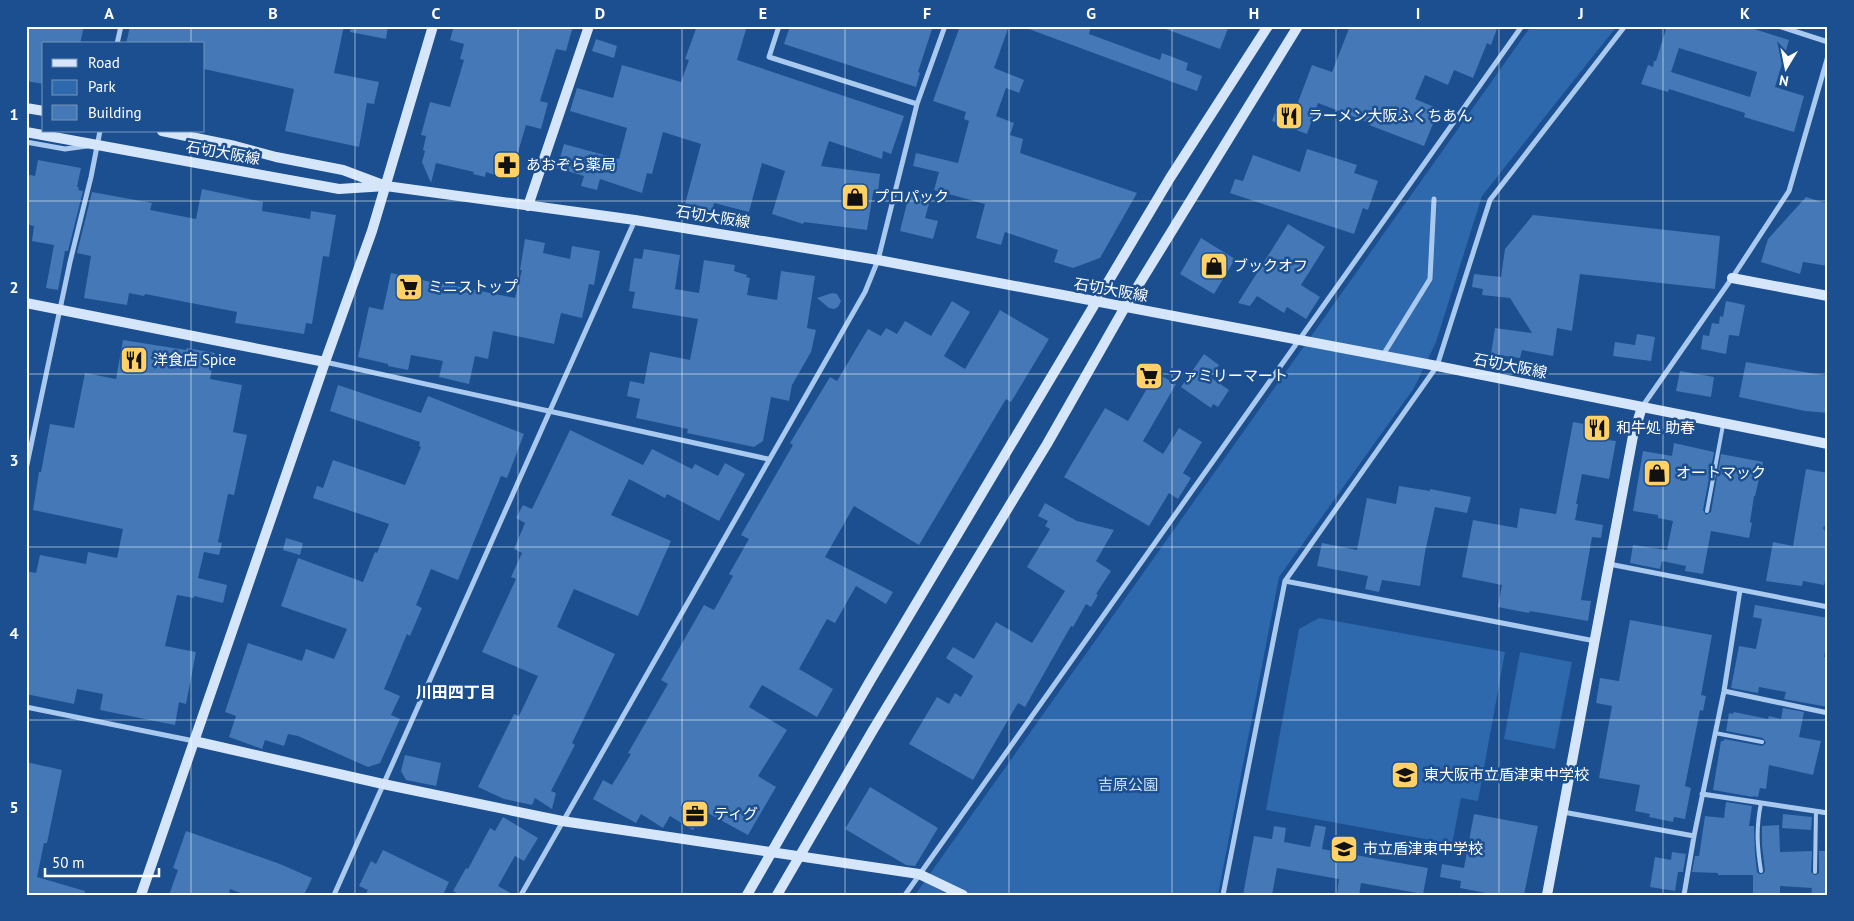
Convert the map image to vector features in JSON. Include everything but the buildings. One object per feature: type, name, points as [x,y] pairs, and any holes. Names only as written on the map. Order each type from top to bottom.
[{"type":"street","points":[[117,42],[120,26]]},
{"type":"street","points":[[141,895],[325,362],[354,285],[386,186],[433,26]]},
{"type":"street","points":[[528,206],[589,26]]},
{"type":"street","points":[[779,26],[770,57],[917,104]]},
{"type":"street","points":[[521,895],[768,459],[865,292],[878,260],[917,104],[945,26]]},
{"type":"street","points":[[747,895],[870,681],[1170,178],[1268,26]]},
{"type":"street","points":[[777,895],[873,730],[1047,444],[1125,307],[1298,26]]},
{"type":"street","points":[[905,895],[1522,26]]},
{"type":"street","points":[[1223,895],[1284,581],[1437,366],[1490,200],[1625,26]]},
{"type":"street","points":[[1778,26],[1828,42]]},
{"type":"street","points":[[1547,895],[1633,436],[1642,407],[1732,278],[1789,191],[1828,56]]},
{"type":"street","points":[[26,108],[42,111]]},
{"type":"street","name":"石切大阪線","points":[[26,132],[339,190],[386,186]]},
{"type":"street","points":[[26,469],[100,132]]},
{"type":"street","name":"石切大阪線","points":[[167,132],[343,170],[386,186],[635,220],[878,260],[1096,303],[1437,366],[1828,444]]},
{"type":"street","points":[[26,142],[66,149],[97,145]]},
{"type":"street","points":[[1382,356],[1430,279],[1434,199]]},
{"type":"street","points":[[334,895],[635,220]]},
{"type":"street","points":[[1732,278],[1828,296]]},
{"type":"street","points":[[26,303],[325,362],[768,459]]},
{"type":"street","points":[[1609,564],[1828,607]]},
{"type":"street","points":[[1284,581],[1594,641]]},
{"type":"street","points":[[1684,895],[1702,794],[1724,692],[1740,590]]},
{"type":"street","points":[[1724,692],[1828,713]]},
{"type":"street","points":[[26,708],[194,741],[383,784],[562,821],[919,874],[963,895]]},
{"type":"street","points":[[1702,794],[1828,813]]},
{"type":"street","points":[[1563,812],[1694,836]]},
{"type":"lane","points":[[1707,511],[1723,423]]},
{"type":"lane","points":[[1715,733],[1762,742]]},
{"type":"lane","points":[[1761,803],[1757,826],[1757,846],[1761,872]]},
{"type":"lane","points":[[1815,872],[1816,811]]},
{"type":"green space","name":"吉原公園","points":[[1531,26],[1617,26],[1482,196],[1436,342],[1414,388],[1279,577],[1218,895],[915,895]]},
{"type":"green space","points":[[1319,618],[1505,652],[1478,801],[1461,798],[1452,844],[1266,810],[1299,629]]},
{"type":"green space","points":[[1520,652],[1572,662],[1555,749],[1504,739]]},
{"type":"place","name":"ラーメン大阪ふくちあん","points":[[1289,116]]},
{"type":"place","name":"あおぞら薬局","points":[[507,165]]},
{"type":"place","name":"プロパック","points":[[855,197]]},
{"type":"place","name":"ブックオフ","points":[[1214,266]]},
{"type":"place","name":"ミニストップ","points":[[409,287]]},
{"type":"place","name":"洋食店 Spice","points":[[134,360]]},
{"type":"place","name":"ファミリーマート","points":[[1149,376]]},
{"type":"place","name":"和牛処 助春","points":[[1597,428]]},
{"type":"place","name":"オートマック","points":[[1657,473]]},
{"type":"place","name":"東大阪市立盾津東中学校","points":[[1405,775]]},
{"type":"place","name":"ティグ","points":[[695,814]]},
{"type":"place","name":"市立盾津東中学校","points":[[1344,849]]},
{"type":"district","name":"川田四丁目","points":[[456,692]]}]
